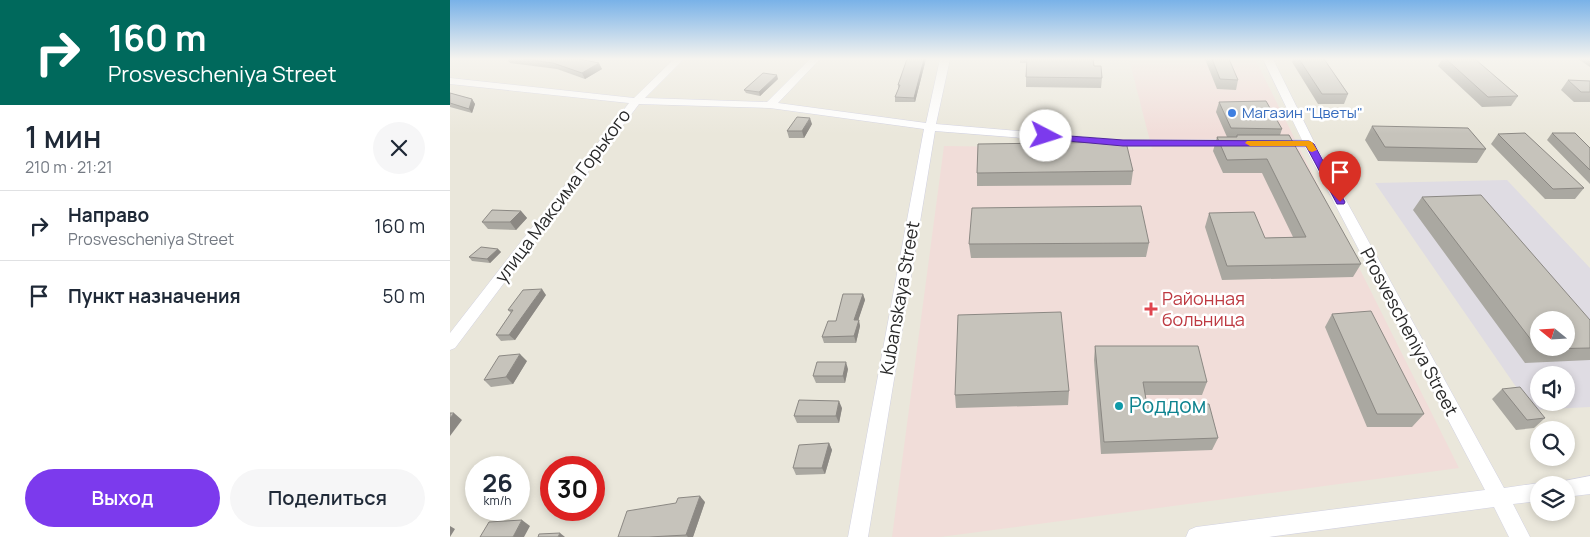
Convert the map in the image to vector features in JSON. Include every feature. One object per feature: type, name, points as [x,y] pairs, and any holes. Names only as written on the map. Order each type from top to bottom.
[{"type":"street","name":"улица Максима Горького","points":[[478,84],[636,101]]},
{"type":"street","points":[[636,101],[653,84]]},
{"type":"street","points":[[770,105],[790,84]]},
{"type":"street","name":"Kubanskaya Street","points":[[858,537],[930,126],[939,84]]},
{"type":"street","name":"Prosvescheniya Street","points":[[1280,84],[1309,144],[1520,537]]},
{"type":"street","points":[[636,101],[770,105],[930,126],[1123,143],[1241,143]]},
{"type":"street","name":"улица Максима Горького","points":[[450,344],[636,101]]},
{"type":"street","points":[[1260,143],[1309,144]]},
{"type":"street","points":[[1575,487],[1590,485]]},
{"type":"street","points":[[1196,537],[1530,493]]},
{"type":"shaded area","name":"Районная больница","points":[[1135,84],[1267,84],[1459,468],[940,537],[892,537],[944,146],[1152,149]]},
{"type":"shaded area","points":[[1507,180],[1590,268],[1590,407],[1575,408],[1575,366],[1530,366],[1530,407],[1375,183]]},
{"type":"building","points":[[751,84],[767,84],[759,92],[744,90]]},
{"type":"building","points":[[918,84],[914,98],[895,97],[900,85],[898,85]]},
{"type":"building","points":[[1315,84],[1341,84],[1348,94],[1322,94]]},
{"type":"building","points":[[1474,84],[1504,84],[1518,96],[1488,97]]},
{"type":"building","points":[[1572,84],[1590,84],[1590,92],[1581,92]]},
{"type":"building","points":[[450,93],[472,99],[469,109],[450,103]]},
{"type":"building","points":[[1266,101],[1282,129],[1231,128],[1219,102]]},
{"type":"building","points":[[797,117],[810,118],[802,131],[787,131]]},
{"type":"building","points":[[1372,126],[1468,128],[1486,149],[1385,147]]},
{"type":"building","points":[[1525,133],[1584,188],[1553,189],[1498,134]]},
{"type":"building","points":[[1552,133],[1575,133],[1590,148],[1590,170]]},
{"type":"building","points":[[1237,135],[1289,135],[1361,264],[1227,266],[1209,213],[1254,212],[1265,238],[1306,237],[1267,159],[1227,160],[1217,137],[1237,137]]},
{"type":"building","points":[[1126,142],[1133,171],[977,173],[978,144]]},
{"type":"building","points":[[1481,195],[1590,320],[1590,348],[1575,348],[1575,311],[1530,311],[1530,339],[1422,197]]},
{"type":"building","points":[[1141,206],[1149,243],[969,244],[972,208]]},
{"type":"building","points":[[492,210],[521,211],[510,222],[482,222]]},
{"type":"building","points":[[481,247],[498,249],[487,259],[469,257]]},
{"type":"building","points":[[542,289],[509,335],[496,335],[513,310],[508,310],[523,290]]},
{"type":"building","points":[[843,294],[863,294],[854,320],[859,320],[854,336],[822,337],[828,321],[836,321]]},
{"type":"building","points":[[1371,311],[1424,414],[1377,414],[1332,314]]},
{"type":"building","points":[[1061,312],[1069,391],[955,395],[958,315]]},
{"type":"building","name":"Роддом","points":[[1095,346],[1198,346],[1207,382],[1143,382],[1147,405],[1209,404],[1218,438],[1104,442]]},
{"type":"building","points":[[520,354],[506,377],[484,380],[499,356]]},
{"type":"building","points":[[817,362],[846,362],[843,376],[813,376]]},
{"type":"building","points":[[1520,387],[1530,399],[1530,411],[1539,411],[1545,418],[1527,420],[1502,389]]},
{"type":"building","points":[[799,400],[839,401],[836,416],[794,416]]},
{"type":"building","points":[[829,443],[822,468],[793,468],[799,445]]},
{"type":"building","points":[[700,496],[686,535],[618,537],[627,511],[676,503],[678,498]]},
{"type":"building","points":[[521,521],[513,537],[480,537],[489,522]]},
{"type":"building","points":[[560,533],[558,537],[538,537],[539,534]]},
{"type":"slow traffic","points":[[1250,143],[1309,144],[1312,150]]},
{"type":"place","name":"Магазин \"Цветы\"","points":[[1232,113]]},
{"type":"place","name":"Районная больница","points":[[1151,309]]},
{"type":"place","name":"Роддом","points":[[1119,406]]},
{"type":"route","points":[[1046,136],[1123,143],[1309,144],[1340,202]]}]
